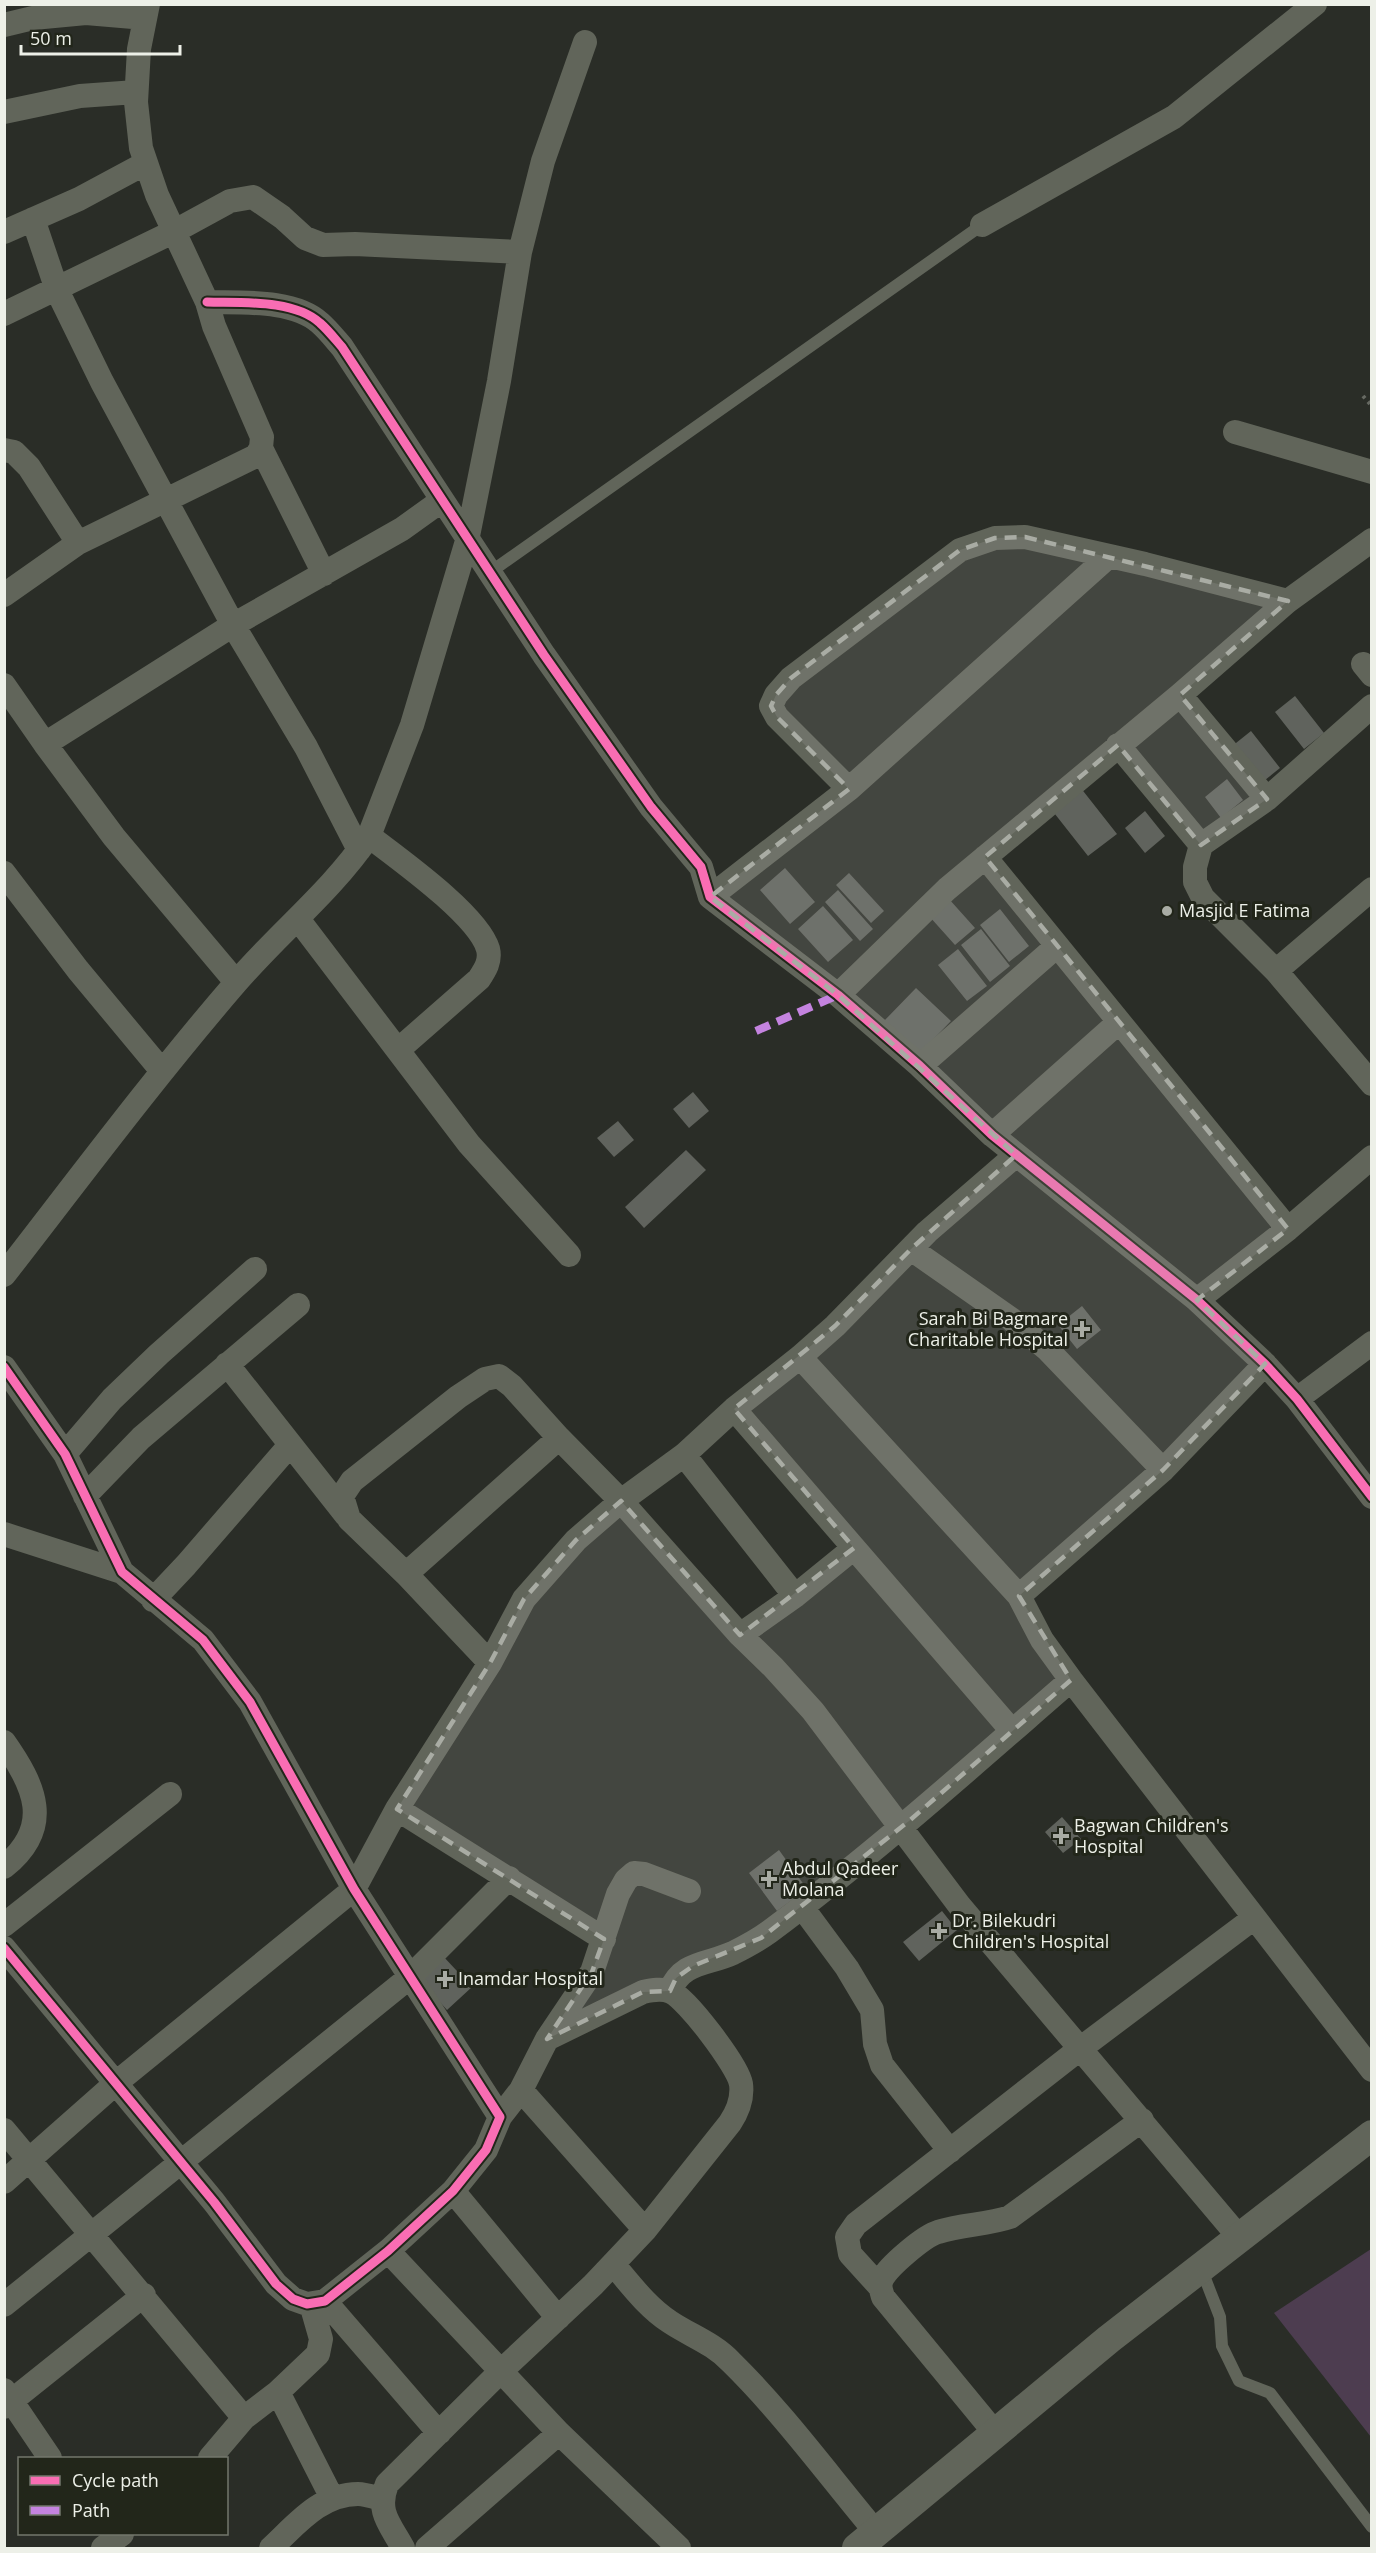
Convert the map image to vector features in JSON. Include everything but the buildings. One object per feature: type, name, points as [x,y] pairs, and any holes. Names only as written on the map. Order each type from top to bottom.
[{"type":"street","points":[[982,225],[1174,117],[1315,4]]},
{"type":"street","points":[[4,25],[33,18],[146,11],[139,49],[136,92],[141,148],[157,195],[207,302],[214,326],[262,437],[261,448],[256,456],[78,543],[4,595]]},
{"type":"street","points":[[4,1275],[162,1071],[236,982],[298,919],[364,843],[412,725],[467,541],[499,381],[519,252],[543,161],[585,42]]},
{"type":"street","points":[[4,112],[80,96],[136,92]]},
{"type":"street","points":[[4,232],[79,199],[147,163]]},
{"type":"street","points":[[4,314],[175,231],[230,201],[253,197],[305,238],[323,245],[355,244],[519,252]]},
{"type":"street","points":[[33,219],[57,290],[102,382],[233,625],[364,843],[456,906],[483,937],[489,951],[488,966],[479,979],[398,1050]]},
{"type":"street","points":[[207,302],[267,304],[300,311],[320,321],[342,347],[467,541],[544,655],[651,807],[701,867],[710,897],[838,995],[920,1066],[992,1136],[1197,1300],[1265,1364],[1297,1399],[1371,1497]]},
{"type":"street","points":[[1234,432],[1371,472]]},
{"type":"street","points":[[261,448],[324,574]]},
{"type":"street","points":[[4,450],[14,452],[29,467],[78,543]]},
{"type":"street","points":[[45,744],[233,625],[402,529],[441,501]]},
{"type":"street","points":[[849,789],[777,717],[771,706],[776,695],[791,678],[960,550],[995,538],[1025,537],[1288,602]]},
{"type":"street","points":[[838,995],[947,889],[1288,602],[1371,540]]},
{"type":"street","points":[[710,897],[849,789],[1109,556]]},
{"type":"street","points":[[4,685],[114,837],[236,982]]},
{"type":"street","points":[[1180,695],[1267,799]]},
{"type":"street","points":[[1368,1073],[1276,971],[1203,898],[1195,882],[1195,867],[1201,845],[1267,799],[1371,706]]},
{"type":"street","points":[[1118,745],[1201,845]]},
{"type":"street","points":[[985,857],[1288,1229]]},
{"type":"street","points":[[4,873],[78,970],[162,1071]]},
{"type":"street","points":[[1276,971],[1371,889]]},
{"type":"street","points":[[298,919],[470,1144],[569,1255]]},
{"type":"street","points":[[920,1066],[1057,946]]},
{"type":"street","points":[[992,1136],[1119,1022]]},
{"type":"street","points":[[4,2182],[30,2162],[116,2082],[354,1889],[397,1809],[489,1663],[524,1599],[576,1540],[621,1501],[684,1455],[734,1409],[800,1357],[835,1326],[910,1249],[1016,1155]]},
{"type":"street","points":[[1197,1300],[1288,1229],[1371,1157]]},
{"type":"street","points":[[910,1249],[1011,1319],[1047,1349],[1163,1470]]},
{"type":"street","points":[[65,1454],[112,1399],[159,1353],[255,1269]]},
{"type":"street","points":[[85,1496],[141,1438],[298,1305]]},
{"type":"street","points":[[1297,1399],[1371,1343]]},
{"type":"street","points":[[800,1357],[1019,1596],[1042,1640],[1071,1680],[1371,2070]]},
{"type":"street","points":[[227,1364],[349,1519],[406,1574],[489,1663]]},
{"type":"street","points":[[1019,1596],[1163,1470],[1265,1364]]},
{"type":"street","points":[[4,1367],[65,1454],[122,1572],[203,1640],[250,1702],[354,1889],[500,2117]]},
{"type":"street","points":[[349,1519],[342,1496],[352,1481],[458,1397],[485,1379],[498,1376],[512,1386],[621,1501],[740,1635],[813,1711],[959,1905],[1239,2237]]},
{"type":"street","points":[[734,1409],[1012,1731]]},
{"type":"street","points":[[406,1574],[559,1438]]},
{"type":"street","points":[[153,1600],[291,1445]]},
{"type":"street","points":[[684,1455],[795,1596]]},
{"type":"street","points":[[4,1534],[122,1572]]},
{"type":"street","points":[[740,1635],[795,1596],[854,1548]]},
{"type":"street","points":[[670,1991],[676,1978],[693,1966],[732,1954],[760,1938],[802,1907],[901,1828],[1071,1680]]},
{"type":"street","points":[[4,1742],[24,1771],[34,1798],[33,1831],[15,1858],[4,1867]]},
{"type":"street","points":[[4,1925],[170,1794]]},
{"type":"street","points":[[397,1809],[604,1939]]},
{"type":"street","points":[[4,1948],[181,2162],[276,2284],[293,2299],[307,2304],[318,2302],[388,2251],[453,2191],[486,2150],[500,2117],[521,2090],[547,2039],[592,1972],[618,1894],[626,1880],[634,1873],[644,1874],[689,1892]]},
{"type":"street","points":[[4,2305],[410,1977],[509,1878]]},
{"type":"street","points":[[802,1907],[847,1968],[872,2010],[875,2044],[882,2065],[950,2151]]},
{"type":"street","points":[[995,2433],[883,2297],[880,2287],[850,2254],[847,2237],[856,2224],[1081,2048],[1254,1918]]},
{"type":"street","points":[[403,2548],[384,2513],[381,2499],[387,2484],[645,2230],[730,2123],[740,2106],[741,2083],[733,2065],[686,2003],[670,1991],[655,1989],[643,1992],[547,2039]]},
{"type":"street","points":[[521,2090],[645,2230]]},
{"type":"street","points":[[880,2287],[883,2278],[908,2252],[936,2232],[993,2223],[1010,2217],[1142,2120]]},
{"type":"street","points":[[4,2130],[144,2295],[244,2418]]},
{"type":"street","points":[[613,2264],[648,2306],[672,2323],[701,2338],[730,2360],[867,2540],[995,2433],[1201,2267],[1371,2135]]},
{"type":"street","points":[[453,2191],[558,2318]]},
{"type":"street","points":[[388,2251],[559,2433],[679,2548]]},
{"type":"street","points":[[49,2457],[7,2400],[144,2295]]},
{"type":"street","points":[[211,2457],[244,2418],[278,2392],[318,2354],[321,2339],[318,2302]]},
{"type":"street","points":[[318,2302],[439,2433]]},
{"type":"street","points":[[278,2392],[332,2498]]},
{"type":"street","points":[[427,2548],[559,2433]]},
{"type":"street","points":[[271,2548],[313,2509],[332,2498],[359,2493],[381,2499]]},
{"type":"street","points":[[100,2543],[120,2535]]},
{"type":"lane","points":[[489,573],[982,225]]},
{"type":"lane","points":[[1201,2267],[1220,2317],[1222,2346],[1239,2381],[1270,2393],[1371,2527]]},
{"type":"path","points":[[1364,396],[1371,406]]},
{"type":"highlighted area","points":[[1025,537],[1288,601],[1180,695],[1267,799],[1201,845],[1118,745],[985,857],[1288,1229],[1197,1300],[1265,1364],[1163,1470],[1019,1596],[1071,1680],[909,1821],[761,1938],[693,1966],[676,1978],[670,1991],[643,1992],[547,2039],[592,1972],[604,1939],[397,1809],[490,1663],[524,1599],[576,1540],[621,1501],[740,1635],[854,1548],[734,1409],[835,1326],[911,1249],[1016,1155],[838,995],[710,897],[849,789],[777,717],[771,706],[776,695],[791,678],[960,550],[995,538]]},
{"type":"shaded area","points":[[1371,2249],[1371,2437],[1274,2313]]},
{"type":"marked path","points":[[756,1031],[838,995]]},
{"type":"cycle path","points":[[207,302],[282,306],[309,315],[326,329],[342,347],[544,655],[651,807],[701,867],[710,897],[838,995],[920,1066],[992,1135],[1197,1300],[1265,1364],[1297,1399],[1372,1497]]},
{"type":"cycle path","points":[[4,1367],[65,1454],[122,1572],[203,1640],[250,1702],[354,1889],[500,2117],[486,2150],[453,2191],[388,2251],[325,2301],[307,2304],[293,2299],[276,2284],[214,2202],[4,1948]]},
{"type":"place","name":"Masjid E Fatima","points":[[1167,911]]},
{"type":"place","name":"Sarah Bi Bagmare Charitable Hospital","points":[[1082,1329]]},
{"type":"place","name":"Bagwan Children's Hospital","points":[[1061,1836]]},
{"type":"place","name":"Abdul Qadeer Molana","points":[[769,1879]]},
{"type":"place","name":"Dr. Bilekudri Children's Hospital","points":[[939,1931]]},
{"type":"place","name":"Inamdar Hospital","points":[[445,1979]]}]
